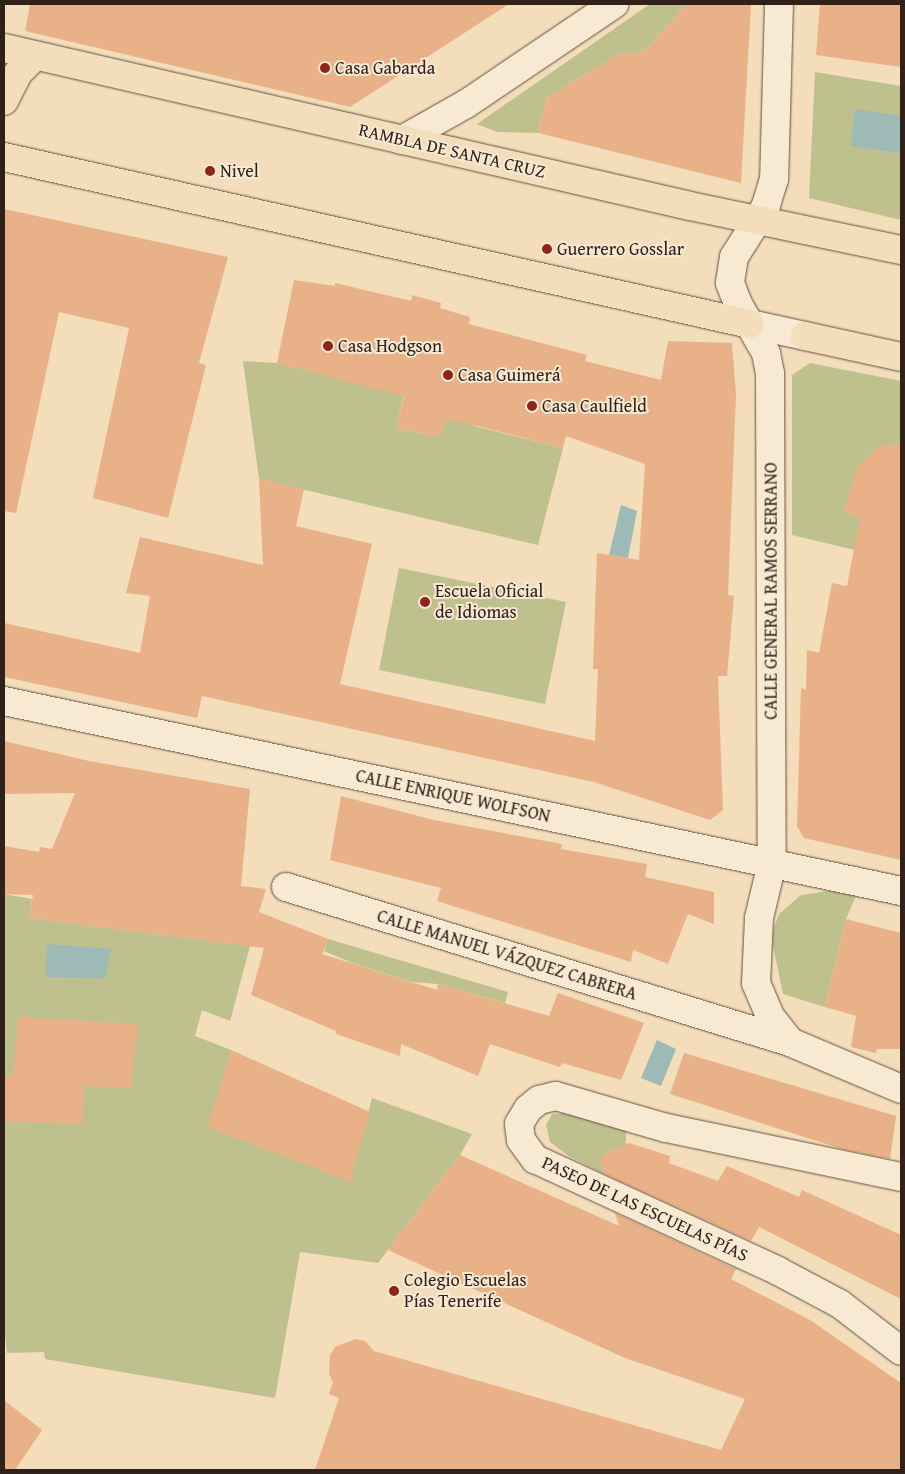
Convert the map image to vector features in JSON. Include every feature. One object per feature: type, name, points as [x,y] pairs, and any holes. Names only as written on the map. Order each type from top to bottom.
[{"type":"main road","name":"RAMBLA DE SANTA CRUZ","points":[[4,48],[402,140],[901,250]]},
{"type":"main road","points":[[4,101],[18,73],[35,56]]},
{"type":"main road","points":[[4,157],[750,324]]},
{"type":"main road","points":[[805,336],[901,357]]},
{"type":"street","points":[[402,140],[466,104],[614,4]]},
{"type":"street","name":"CALLE GENERAL RAMOS SERRANO","points":[[772,863],[770,373],[766,353],[732,292],[731,266],[739,246],[759,220],[774,179],[779,4]]},
{"type":"street","points":[[750,324],[805,336]]},
{"type":"street","name":"CALLE ENRIQUE WOLFSON","points":[[4,701],[901,891]]},
{"type":"street","points":[[728,1023],[742,1017],[749,1010],[756,983],[759,918],[772,863]]},
{"type":"street","name":"CALLE MANUEL VÁZQUEZ CABRERA","points":[[286,887],[790,1042]]},
{"type":"street","points":[[756,983],[770,1016],[790,1042],[901,1089]]},
{"type":"street","name":"PASEO DE LAS ESCUELAS PÍAS","points":[[901,1177],[666,1128],[578,1100],[556,1096],[539,1100],[528,1109],[519,1124],[521,1140],[535,1158],[778,1271],[840,1304],[901,1351]]},
{"type":"green space","points":[[650,4],[687,4],[645,51],[620,54],[547,97],[538,133],[497,132],[477,124]]},
{"type":"green space","points":[[815,72],[901,86],[901,220],[809,198]]},
{"type":"green space","points":[[243,361],[277,363],[404,394],[396,428],[437,437],[460,401],[479,407],[474,426],[563,448],[538,545],[259,479]]},
{"type":"green space","points":[[810,363],[901,381],[901,561],[792,535],[792,375]]},
{"type":"green space","points":[[399,568],[566,602],[545,704],[379,670]]},
{"type":"green space","points":[[830,891],[856,896],[846,919],[825,1007],[783,994],[771,936],[779,914],[801,895]]},
{"type":"green space","points":[[4,894],[32,899],[29,918],[250,946],[230,1021],[202,1010],[195,1036],[231,1050],[209,1127],[350,1181],[372,1098],[472,1134],[460,1155],[378,1263],[300,1252],[275,1398],[45,1359],[44,1352],[7,1353],[4,1326]]},
{"type":"green space","points":[[328,939],[508,992],[505,1003],[438,984],[412,982],[352,963],[324,951]]},
{"type":"green space","points":[[569,1112],[626,1130],[626,1148],[619,1147],[607,1152],[601,1159],[604,1174],[570,1157],[550,1142],[546,1125],[552,1114]]},
{"type":"water","points":[[855,109],[901,116],[901,153],[851,146]]},
{"type":"water","points":[[621,505],[637,511],[628,558],[609,555]]},
{"type":"water","points":[[47,944],[111,949],[105,978],[46,977]]},
{"type":"water","points":[[657,1040],[676,1049],[661,1086],[641,1078]]},
{"type":"building","points":[[30,4],[509,4],[350,107],[25,31]]},
{"type":"building","points":[[687,4],[751,4],[741,183],[538,133],[547,97],[620,54],[645,51]]},
{"type":"building","points":[[820,4],[901,4],[901,67],[816,55]]},
{"type":"building","points":[[4,209],[228,257],[199,363],[206,365],[168,518],[93,498],[129,328],[59,312],[16,513],[4,511]]},
{"type":"building","points":[[294,280],[335,286],[335,283],[411,301],[412,295],[441,303],[440,308],[470,317],[469,324],[587,355],[585,361],[661,380],[668,341],[732,343],[736,394],[728,595],[734,596],[727,676],[718,676],[723,810],[710,820],[594,782],[202,696],[197,718],[4,677],[4,623],[140,653],[150,596],[126,593],[140,537],[263,565],[259,479],[304,489],[296,526],[372,544],[340,684],[595,741],[598,669],[593,669],[597,553],[639,560],[645,464],[566,436],[563,448],[449,419],[437,437],[396,428],[404,396],[277,363]]},
{"type":"building","points":[[901,444],[901,860],[804,838],[797,826],[801,688],[806,690],[807,650],[819,653],[832,583],[847,586],[860,517],[843,513],[858,466],[880,446]]},
{"type":"building","points":[[4,741],[89,761],[250,789],[241,886],[266,889],[259,912],[328,939],[322,954],[437,990],[438,984],[549,1016],[558,993],[644,1023],[621,1080],[562,1063],[560,1067],[490,1044],[478,1076],[401,1044],[400,1056],[336,1034],[336,1031],[251,995],[264,948],[29,918],[33,895],[4,894],[4,846],[39,852],[40,847],[52,849],[75,793],[4,794]]},
{"type":"building","points":[[341,796],[434,820],[562,844],[561,849],[647,864],[645,877],[714,892],[714,924],[688,914],[668,964],[633,950],[631,962],[437,901],[441,888],[330,860]]},
{"type":"building","points":[[846,919],[901,933],[901,1049],[877,1049],[876,1053],[851,1047],[856,1016],[825,1007]]},
{"type":"building","points":[[18,1017],[138,1024],[131,1088],[84,1086],[82,1124],[4,1121],[4,1076],[13,1075]]},
{"type":"building","points":[[231,1050],[370,1112],[350,1182],[208,1127]]},
{"type":"building","points":[[684,1053],[896,1116],[890,1159],[842,1149],[670,1094]]},
{"type":"building","points":[[629,1143],[670,1156],[669,1163],[718,1181],[727,1166],[799,1197],[802,1190],[901,1235],[901,1299],[759,1227],[751,1241],[604,1174],[600,1159],[607,1152]]},
{"type":"building","points":[[460,1155],[619,1226],[615,1213],[736,1269],[731,1279],[810,1320],[901,1383],[901,1470],[315,1470],[339,1398],[329,1394],[333,1382],[329,1374],[330,1355],[335,1347],[355,1339],[365,1341],[374,1351],[721,1450],[745,1399],[625,1358],[388,1250]]},
{"type":"building","points":[[4,1400],[42,1430],[15,1470],[4,1470]]},
{"type":"place","name":"Casa Gabarda","points":[[325,68]]},
{"type":"place","name":"Nivel","points":[[210,171]]},
{"type":"place","name":"Guerrero Gosslar","points":[[547,249]]},
{"type":"place","name":"Casa Hodgson","points":[[328,346]]},
{"type":"place","name":"Casa Guimerá","points":[[448,375]]},
{"type":"place","name":"Casa Caulfield","points":[[532,406]]},
{"type":"place","name":"Escuela Oficial de Idiomas","points":[[425,602]]},
{"type":"place","name":"Colegio Escuelas Pías Tenerife","points":[[394,1291]]}]
